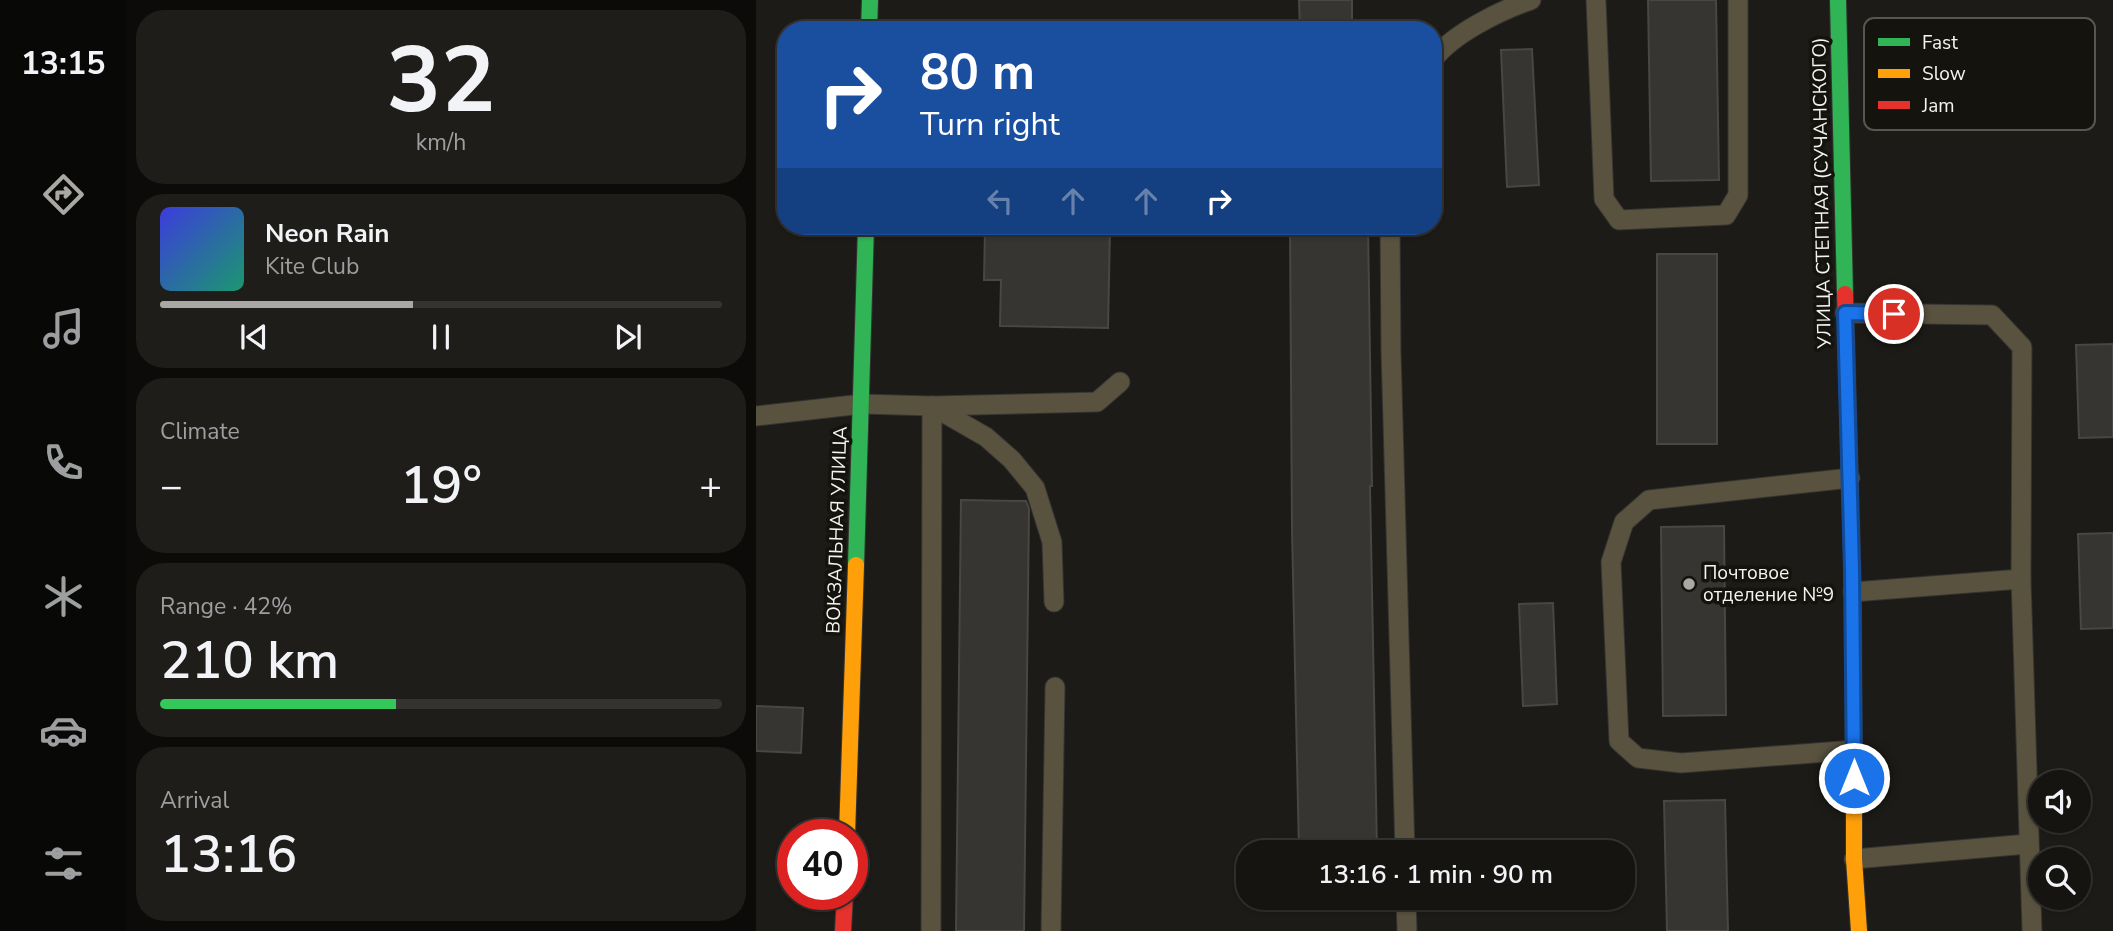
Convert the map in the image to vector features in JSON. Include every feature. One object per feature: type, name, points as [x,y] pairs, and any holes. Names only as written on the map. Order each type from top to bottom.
[{"type":"street","points":[[869,21],[870,0]]},
{"type":"street","name":"УЛИЦА СТЕПНАЯ (СУЧАНСКОГО)","points":[[1838,0],[1853,592],[1854,859],[1859,931]]},
{"type":"street","name":"ВОКЗАЛЬНАЯ УЛИЦА","points":[[848,819],[866,235]]},
{"type":"street","points":[[843,931],[844,910]]},
{"type":"lane","points":[[1442,50],[1473,26],[1531,0]]},
{"type":"lane","points":[[1596,0],[1604,199],[1619,220],[1726,215],[1738,195],[1738,0]]},
{"type":"lane","points":[[1390,235],[1405,840]]},
{"type":"lane","points":[[1845,313],[1992,315],[2022,347],[2021,579],[2032,931]]},
{"type":"lane","points":[[756,416],[862,404],[932,407],[1097,402],[1120,382]]},
{"type":"lane","points":[[932,407],[986,437],[1012,460],[1035,488],[1052,542],[1054,602]]},
{"type":"lane","points":[[930,931],[932,407]]},
{"type":"lane","points":[[1850,478],[1649,500],[1624,522],[1611,562],[1619,741],[1638,758],[1681,763],[1854,750]]},
{"type":"lane","points":[[1853,592],[2021,579]]},
{"type":"lane","points":[[1051,931],[1055,687]]},
{"type":"lane","points":[[1854,859],[2028,844]]},
{"type":"lane","points":[[1406,910],[1407,931]]},
{"type":"building","points":[[1299,0],[1352,0],[1352,21],[1300,21]]},
{"type":"building","points":[[1648,0],[1716,0],[1719,180],[1651,181]]},
{"type":"building","points":[[1532,49],[1539,185],[1507,187],[1501,50]]},
{"type":"building","points":[[985,235],[1110,235],[1108,328],[1000,326],[1001,280],[984,280]]},
{"type":"building","points":[[1290,235],[1368,235],[1377,840],[1299,840],[1292,529]]},
{"type":"building","points":[[1657,254],[1717,254],[1717,444],[1657,444]]},
{"type":"building","points":[[2113,344],[2113,437],[2079,438],[2076,345]]},
{"type":"building","points":[[961,500],[1026,501],[1029,509],[1024,931],[956,931]]},
{"type":"building","points":[[1724,526],[1726,715],[1663,716],[1661,527]]},
{"type":"building","points":[[2113,533],[2113,628],[2081,629],[2078,534]]},
{"type":"building","points":[[1553,603],[1557,704],[1523,706],[1519,604]]},
{"type":"building","points":[[756,706],[803,708],[801,753],[756,751]]},
{"type":"building","points":[[1725,800],[1728,931],[1667,931],[1664,801]]},
{"type":"traffic: fast","points":[[869,21],[870,0]]},
{"type":"traffic: fast","points":[[1838,0],[1845,294]]},
{"type":"traffic: fast","points":[[856,565],[866,235]]},
{"type":"traffic: slow","points":[[848,819],[856,565]]},
{"type":"traffic: slow","points":[[1854,806],[1854,859],[1859,931]]},
{"type":"traffic: jam","points":[[1845,294],[1853,592],[1854,806]]},
{"type":"traffic: jam","points":[[843,931],[844,910]]},
{"type":"place","name":"Почтовое отделение №9","points":[[1689,584]]},
{"type":"route","points":[[1854,778],[1845,313],[1894,314]]}]
